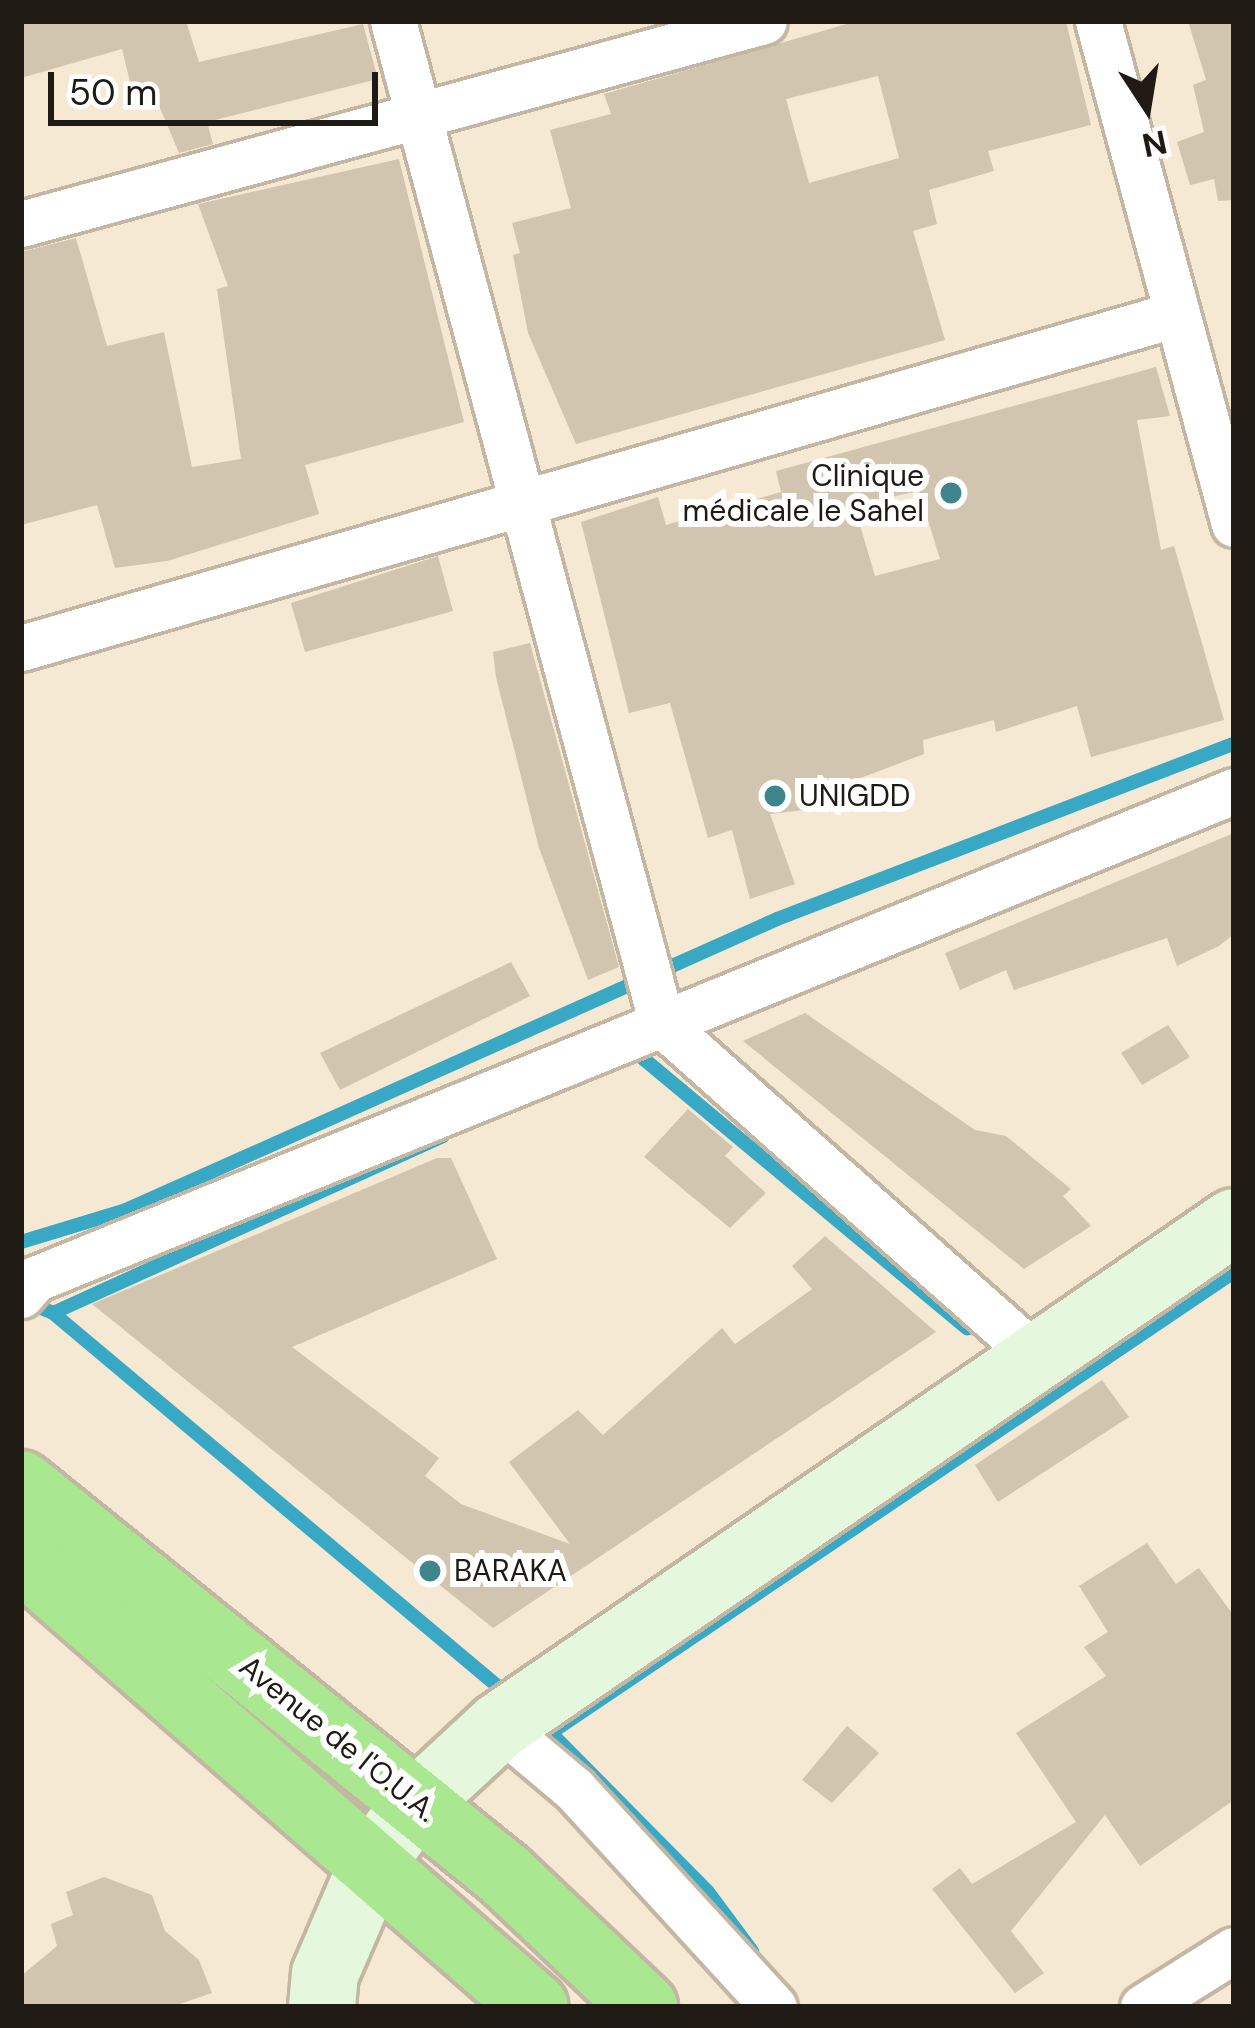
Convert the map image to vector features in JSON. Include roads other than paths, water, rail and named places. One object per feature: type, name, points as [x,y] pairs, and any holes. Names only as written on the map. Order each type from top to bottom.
[{"type":"highway","name":"Avenue de l'O.U.A.","points":[[21,1484],[417,1802],[644,2007]]},
{"type":"highway","points":[[21,1558],[374,1860],[535,2007]]},
{"type":"street","points":[[393,21],[662,1024],[1036,1358]]},
{"type":"street","points":[[21,224],[764,21]]},
{"type":"street","points":[[1098,21],[1234,524]]},
{"type":"street","points":[[21,648],[1177,314]]},
{"type":"street","points":[[21,1295],[35,1279],[1234,791]]},
{"type":"street","points":[[322,2007],[325,1974],[374,1860],[417,1802],[499,1726],[1234,1222]]},
{"type":"street","points":[[499,1726],[574,1789],[774,2007]]},
{"type":"street","points":[[1143,2007],[1234,1950]]},
{"type":"waterway","points":[[21,1242],[126,1210],[777,919],[1234,744]]},
{"type":"waterway","points":[[633,1050],[967,1328]]},
{"type":"waterway","points":[[26,1302],[53,1313],[443,1136]]},
{"type":"waterway","points":[[552,1732],[1234,1272]]},
{"type":"waterway","points":[[53,1313],[508,1695]]},
{"type":"waterway","points":[[539,1721],[708,1892],[752,1951]]},
{"type":"place","name":"Clinique médicale le Sahel","points":[[951,493]]},
{"type":"place","name":"UNIGDD","points":[[775,796]]},
{"type":"place","name":"BARAKA","points":[[430,1571]]}]
